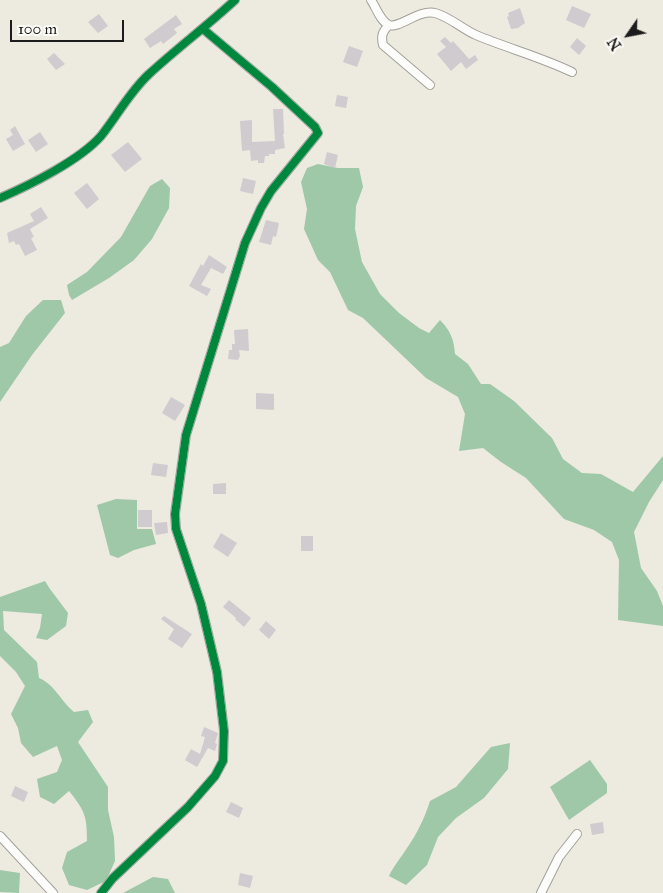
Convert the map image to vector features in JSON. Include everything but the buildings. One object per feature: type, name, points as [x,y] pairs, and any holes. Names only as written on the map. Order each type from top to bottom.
[{"type":"street","points":[[0,198],[39,179],[88,148],[100,137],[128,97],[147,76],[204,29],[235,0]]},
{"type":"street","points":[[371,0],[382,19],[389,25],[395,25],[424,12],[436,14],[474,34],[539,57],[572,72]]},
{"type":"street","points":[[389,25],[382,32],[381,39],[383,45],[430,85]]},
{"type":"street","points":[[101,893],[113,878],[188,807],[215,776],[222,761],[224,730],[217,672],[201,604],[176,529],[175,514],[186,435],[245,243],[271,191],[318,133],[315,127],[272,87],[204,29]]},
{"type":"street","points":[[541,893],[559,857],[577,834]]},
{"type":"street","points":[[0,836],[52,893]]},
{"type":"green space","points":[[318,164],[338,168],[359,168],[363,187],[356,206],[355,229],[362,262],[380,294],[399,313],[429,333],[440,320],[451,335],[455,354],[468,364],[481,384],[490,384],[514,401],[552,438],[563,459],[582,473],[601,474],[633,492],[663,456],[663,480],[649,502],[634,532],[641,568],[657,591],[663,606],[663,626],[618,620],[619,560],[612,542],[594,530],[564,519],[526,478],[483,448],[459,451],[465,414],[458,397],[426,378],[363,318],[348,310],[330,272],[318,260],[304,229],[307,209],[301,182],[307,168]]},
{"type":"green space","points":[[162,179],[170,188],[169,208],[152,239],[134,260],[109,278],[72,300],[67,285],[87,272],[121,237],[150,186]]},
{"type":"green space","points":[[43,300],[61,300],[65,313],[32,355],[0,402],[0,347],[9,343],[26,316]]},
{"type":"green space","points":[[116,499],[137,500],[137,529],[152,529],[156,544],[134,550],[118,558],[110,555],[97,505]]},
{"type":"green space","points":[[45,581],[68,613],[66,626],[47,640],[36,638],[42,614],[3,611],[4,630],[37,662],[39,678],[49,684],[74,712],[88,710],[93,722],[78,742],[108,787],[108,810],[114,837],[115,861],[106,881],[87,890],[69,885],[62,868],[67,852],[87,841],[84,814],[69,791],[54,804],[40,797],[37,779],[57,772],[62,760],[57,746],[33,757],[21,743],[18,728],[11,714],[25,686],[16,672],[0,656],[0,597]]},
{"type":"green space","points":[[510,743],[508,769],[484,798],[456,818],[438,837],[427,865],[406,885],[389,876],[411,843],[430,801],[456,787],[491,747]]},
{"type":"green space","points":[[590,760],[607,784],[607,793],[569,820],[550,787]]},
{"type":"green space","points":[[0,870],[20,873],[19,893],[0,892]]},
{"type":"green space","points":[[153,877],[168,879],[175,893],[123,893]]},
{"type":"cycle path","points":[[0,198],[68,163],[92,145],[101,136],[141,82],[235,0]]},
{"type":"cycle path","points":[[101,893],[113,878],[188,807],[215,776],[223,761],[224,731],[217,672],[201,604],[176,529],[175,514],[186,435],[245,243],[271,191],[318,133],[315,127],[272,87],[203,29]]}]
